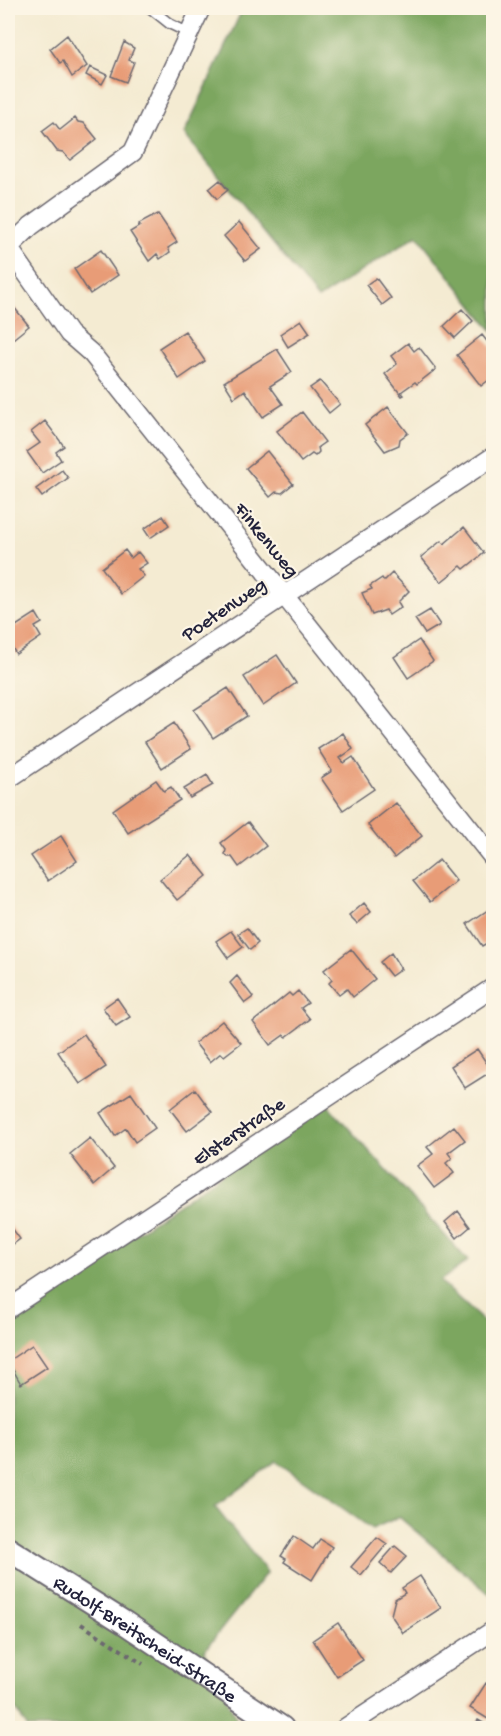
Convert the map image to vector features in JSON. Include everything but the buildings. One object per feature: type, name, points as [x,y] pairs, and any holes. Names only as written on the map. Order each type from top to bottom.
[{"type":"street","points":[[8,248],[32,226],[133,152],[201,8]]},
{"type":"street","name":"Finkenweg","points":[[8,248],[69,334],[92,354],[494,859]]},
{"type":"street","name":"Poetenweg","points":[[8,779],[494,456]]},
{"type":"street","name":"Elsterstraße","points":[[8,1309],[494,987]]},
{"type":"street","name":"Rudolf-Breitscheid-Straße","points":[[8,1549],[125,1623],[282,1728]]},
{"type":"street","points":[[345,1728],[494,1630]]},
{"type":"lane","points":[[150,8],[170,24],[189,33]]},
{"type":"path","points":[[73,1619],[148,1668]]},
{"type":"green space","points":[[243,8],[493,8],[493,331],[417,235],[318,299],[184,134]]},
{"type":"green space","points":[[326,1103],[468,1261],[440,1281],[493,1330],[493,1597],[399,1517],[372,1529],[276,1461],[215,1507],[267,1572],[204,1651],[241,1728],[28,1728],[8,1698],[8,1321]]}]
